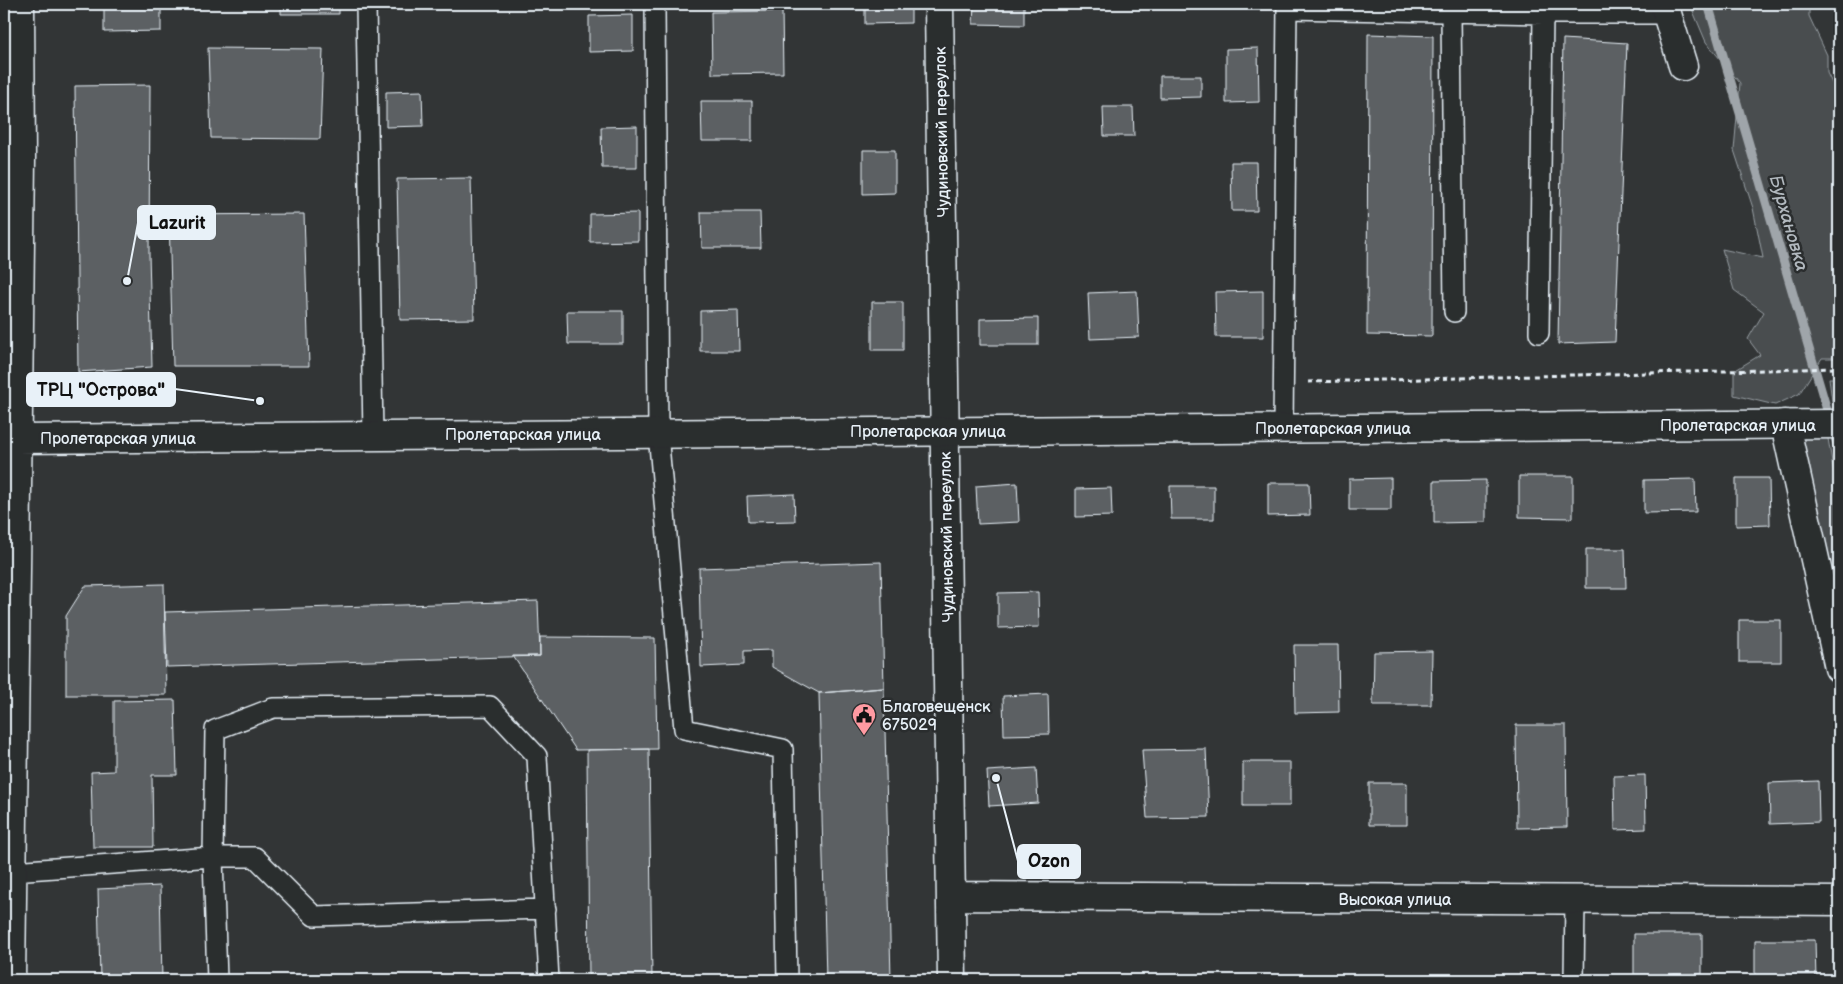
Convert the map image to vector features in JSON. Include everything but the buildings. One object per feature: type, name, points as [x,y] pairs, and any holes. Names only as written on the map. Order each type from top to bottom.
[{"type":"street","points":[[11,980],[12,871],[8,790],[11,438],[21,159],[20,4]]},
{"type":"street","name":"Чудиновский переулок","points":[[939,4],[952,980]]},
{"type":"street","points":[[1665,9],[1683,66]]},
{"type":"street","points":[[1785,424],[1839,668]]},
{"type":"street","name":"Пролетарская улица","points":[[11,438],[1829,424]]},
{"type":"street","name":"Высокая улица","points":[[951,896],[1839,901]]},
{"type":"lane","points":[[366,4],[373,436]]},
{"type":"lane","points":[[655,4],[658,433],[684,729],[784,749],[787,980]]},
{"type":"lane","points":[[1283,428],[1287,7],[1451,13],[1543,14],[1665,9]]},
{"type":"lane","points":[[1451,13],[1454,312]]},
{"type":"lane","points":[[1539,333],[1543,14]]},
{"type":"lane","points":[[217,980],[213,857],[215,730],[274,708],[490,706],[537,756],[549,980]]},
{"type":"lane","points":[[12,871],[213,857],[255,857],[314,916],[546,909]]},
{"type":"lane","points":[[1574,980],[1575,900]]},
{"type":"path","points":[[1284,383],[1839,368]]},
{"type":"shaded area","points":[[1690,4],[1809,4],[1809,16],[1827,55],[1827,73],[1839,97],[1839,358],[1822,358],[1799,394],[1775,405],[1734,395],[1734,371],[1760,355],[1748,339],[1764,312],[1734,290],[1722,249],[1763,258],[1753,208],[1734,150],[1740,83],[1706,42]]},
{"type":"shaded area","points":[[1829,378],[1839,378],[1839,404],[1832,401]]},
{"type":"shaded area","points":[[1800,432],[1827,433],[1834,473],[1839,487],[1839,627]]},
{"type":"waterway","name":"Бурхановка","points":[[1708,4],[1839,451]]},
{"type":"place","name":"Lazurit","points":[[127,281]]},
{"type":"place","name":"ТРЦ \"Острова\"","points":[[260,401]]},
{"type":"place","name":"Благовещенск 675029","points":[[864,736]]},
{"type":"place","name":"Ozon","points":[[996,778]]}]
